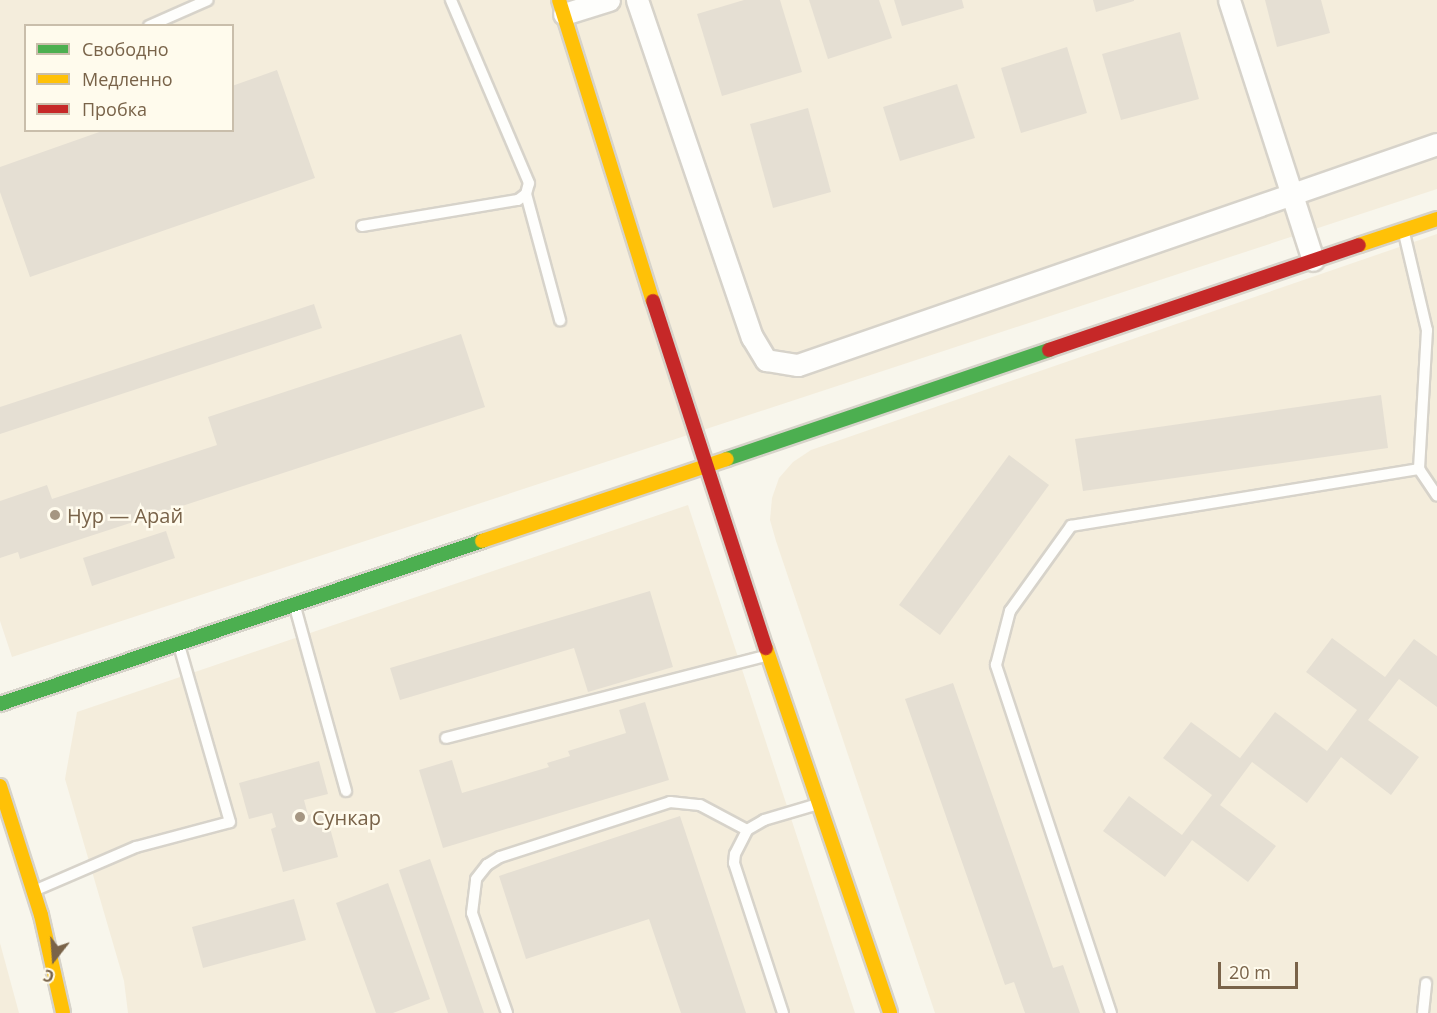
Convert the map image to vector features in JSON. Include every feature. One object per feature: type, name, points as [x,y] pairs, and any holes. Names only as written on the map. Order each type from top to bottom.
[{"type":"street","points":[[609,0],[562,7],[705,466],[890,1013]]},
{"type":"street","points":[[637,0],[752,337],[766,360],[798,365],[1437,144]]},
{"type":"street","points":[[1228,0],[1313,260]]},
{"type":"street","points":[[0,704],[1437,219]]},
{"type":"street","points":[[0,786],[33,891],[63,1013]]},
{"type":"lane","points":[[154,24],[208,0]]},
{"type":"lane","points":[[451,0],[529,183],[526,194],[560,320]]},
{"type":"lane","points":[[362,226],[518,200],[526,194]]},
{"type":"lane","points":[[1403,230],[1427,330],[1419,470],[1437,496]]},
{"type":"lane","points":[[1111,1013],[996,664],[1010,611],[1071,526],[1419,470]]},
{"type":"lane","points":[[295,603],[346,790]]},
{"type":"lane","points":[[33,891],[136,847],[230,822],[178,643]]},
{"type":"lane","points":[[446,738],[770,656]]},
{"type":"lane","points":[[507,1013],[472,913],[476,879],[487,865],[500,856],[670,802],[700,805],[747,830]]},
{"type":"lane","points":[[783,1013],[734,863],[737,845],[747,830],[764,820],[820,803]]},
{"type":"lane","points":[[1423,1013],[1426,983]]},
{"type":"shaded area","points":[[0,0],[1437,0],[1437,189],[12,657],[0,621]]},
{"type":"shaded area","points":[[1437,234],[1437,1013],[935,1013],[776,541],[770,520],[772,498],[779,478],[793,462],[811,450]]},
{"type":"shaded area","points":[[688,505],[855,1013],[128,1013],[124,981],[65,779],[77,712]]},
{"type":"shaded area","points":[[0,943],[19,1013],[0,1013]]},
{"type":"building","points":[[744,0],[780,0],[802,72],[722,96],[697,14]]},
{"type":"building","points":[[809,0],[879,0],[892,38],[828,59]]},
{"type":"building","points":[[894,0],[962,0],[964,8],[902,26]]},
{"type":"building","points":[[1093,0],[1134,0],[1134,1],[1096,12]]},
{"type":"building","points":[[1265,0],[1321,0],[1330,33],[1277,47]]},
{"type":"building","points":[[1180,32],[1199,99],[1121,120],[1102,54]]},
{"type":"building","points":[[1067,47],[1087,113],[1021,133],[1001,68]]},
{"type":"building","points":[[277,70],[315,178],[30,277],[0,192],[0,167],[99,132],[234,132],[234,85]]},
{"type":"building","points":[[957,84],[975,138],[900,161],[883,107]]},
{"type":"building","points":[[808,108],[831,192],[773,208],[750,124]]},
{"type":"building","points":[[314,304],[322,328],[0,434],[0,407]]},
{"type":"building","points":[[461,334],[485,407],[20,559],[18,552],[0,558],[0,501],[47,485],[52,499],[217,445],[208,417]]},
{"type":"building","points":[[1381,395],[1388,448],[1083,491],[1075,439]]},
{"type":"building","points":[[1009,455],[1049,485],[940,635],[899,605]]},
{"type":"building","points":[[166,531],[175,558],[92,586],[83,558]]},
{"type":"building","points":[[650,591],[673,667],[588,692],[574,648],[400,700],[390,668]]},
{"type":"building","points":[[1332,638],[1385,677],[1414,639],[1437,656],[1437,707],[1399,679],[1368,720],[1419,757],[1391,795],[1341,757],[1307,803],[1252,762],[1220,805],[1276,846],[1248,882],[1192,840],[1165,877],[1103,831],[1129,796],[1182,835],[1212,795],[1163,758],[1191,722],[1240,758],[1275,712],[1327,751],[1357,710],[1306,672]]},
{"type":"building","points":[[953,683],[1053,968],[1063,965],[1080,1013],[1025,1013],[1014,982],[1005,985],[905,699]]},
{"type":"building","points":[[645,702],[669,780],[443,848],[419,770],[452,760],[462,793],[549,767],[547,763],[570,756],[568,751],[626,733],[619,710]]},
{"type":"building","name":"Сункар","points":[[319,761],[328,794],[304,800],[308,815],[325,810],[338,857],[283,872],[271,829],[276,827],[272,813],[249,819],[239,783]]},
{"type":"building","points":[[680,816],[746,1013],[681,1013],[649,919],[526,959],[499,876]]},
{"type":"building","points":[[430,859],[484,1013],[448,1013],[399,870]]},
{"type":"building","points":[[388,883],[430,999],[393,1013],[376,1013],[336,903]]},
{"type":"building","points":[[294,899],[306,940],[203,968],[192,927]]},
{"type":"traffic: fast","points":[[727,459],[1049,350]]},
{"type":"traffic: fast","points":[[0,704],[482,541]]},
{"type":"traffic: slow","points":[[559,0],[653,301]]},
{"type":"traffic: slow","points":[[1359,245],[1437,219]]},
{"type":"traffic: slow","points":[[482,541],[727,459]]},
{"type":"traffic: slow","points":[[766,648],[890,1013]]},
{"type":"traffic: slow","points":[[0,786],[41,915],[63,1013]]},
{"type":"traffic: jam","points":[[1049,350],[1359,245]]},
{"type":"traffic: jam","points":[[653,301],[766,648]]},
{"type":"place","name":"Нур — Арай","points":[[55,515]]},
{"type":"place","name":"Сункар","points":[[300,817]]}]
